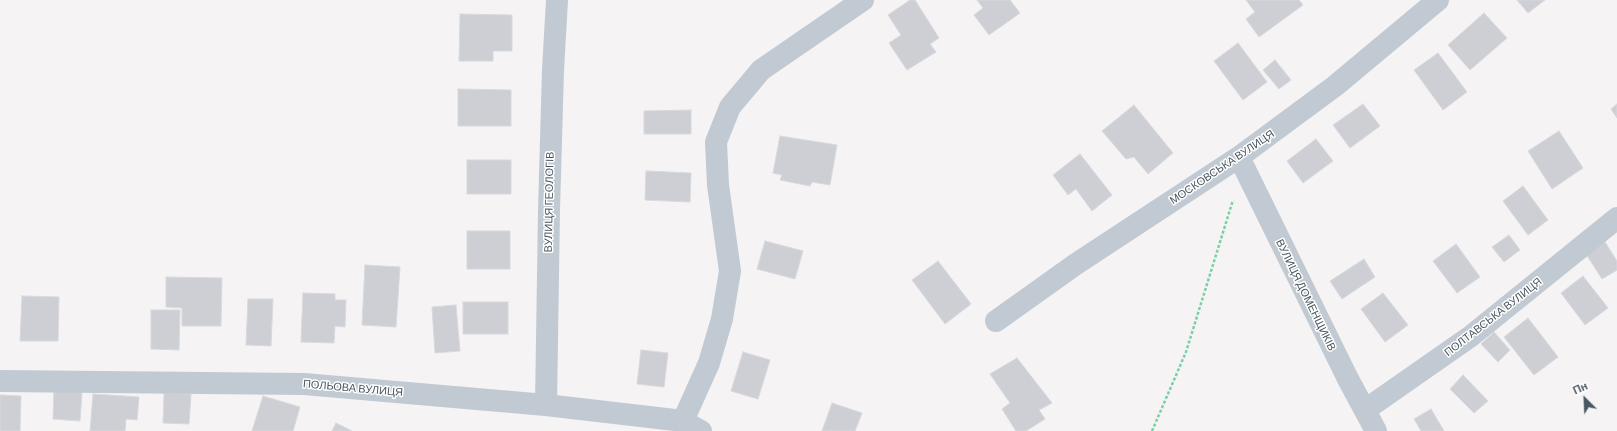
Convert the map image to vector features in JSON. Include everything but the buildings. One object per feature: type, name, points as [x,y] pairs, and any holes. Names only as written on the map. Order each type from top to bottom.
[{"type":"street","name":"ВУЛИЦЯ ГЕОЛОГІВ","points":[[546,405],[549,194],[557,0]]},
{"type":"street","points":[[692,426],[722,319],[730,271],[718,185],[716,142],[730,107],[761,70],[863,0]]},
{"type":"street","name":"МОСКОВСЬКА ВУЛИЦЯ","points":[[996,321],[1076,264],[1241,162],[1438,0]]},
{"type":"street","name":"ВУЛИЦЯ ДОМЕНЩИКІВ","points":[[1241,162],[1348,379],[1376,431]]},
{"type":"street","name":"ПОЛТАВСЬКА ВУЛИЦЯ","points":[[1365,410],[1471,336],[1617,218]]},
{"type":"street","name":"ПОЛЬОВА ВУЛИЦЯ","points":[[0,381],[304,384],[546,405],[692,426]]},
{"type":"path","points":[[1152,431],[1186,352],[1241,162]]}]
